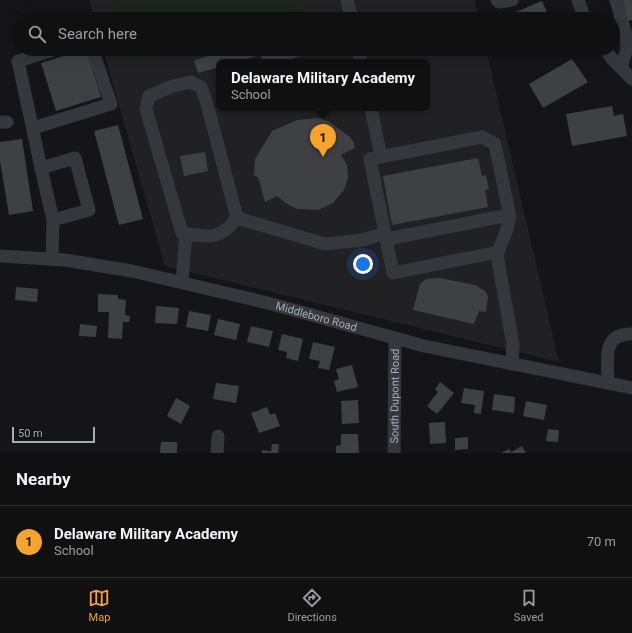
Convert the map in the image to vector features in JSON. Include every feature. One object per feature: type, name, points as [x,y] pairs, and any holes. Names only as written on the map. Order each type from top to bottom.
[{"type":"street","points":[[348,0],[351,12]]},
{"type":"street","points":[[497,0],[499,2],[512,0]]},
{"type":"street","points":[[578,0],[582,12]]},
{"type":"street","points":[[616,0],[619,12]]},
{"type":"street","points":[[620,14],[626,35],[627,49],[620,67]]},
{"type":"street","points":[[34,56],[18,61],[53,220],[52,259]]},
{"type":"street","points":[[33,128],[111,104],[94,56]]},
{"type":"street","points":[[611,56],[632,79]]},
{"type":"street","points":[[191,82],[201,87],[206,100],[237,218],[230,228],[218,236],[204,237],[182,233],[146,109],[149,96],[173,86],[191,82]]},
{"type":"street","points":[[372,111],[381,157]]},
{"type":"street","points":[[498,252],[393,273],[370,159],[482,137],[495,144],[509,215],[507,229],[497,255],[513,345],[512,364]]},
{"type":"street","points":[[41,168],[75,158],[89,210],[53,220]]},
{"type":"street","points":[[237,218],[325,244],[363,240],[509,215]]},
{"type":"street","points":[[182,282],[186,234]]},
{"type":"street","name":"Middleboro Road","points":[[0,256],[52,259],[132,271],[182,282],[395,339],[632,388]]},
{"type":"street","points":[[608,383],[609,350],[612,340],[620,333],[632,334]]},
{"type":"street","name":"South Dupont Road","points":[[394,453],[395,339]]},
{"type":"street","points":[[217,453],[218,436]]},
{"type":"shaded area","points":[[89,0],[475,0],[478,12],[93,12]]},
{"type":"shaded area","points":[[112,0],[303,0],[305,9],[294,12],[115,12]]},
{"type":"shaded area","points":[[105,56],[488,56],[559,362],[165,266]]},
{"type":"shaded area","points":[[128,56],[142,56],[129,60]]},
{"type":"building","points":[[623,0],[632,0],[632,20],[627,21]]},
{"type":"building","points":[[542,1],[547,12],[516,12]]},
{"type":"building","points":[[64,56],[88,56],[101,97],[56,111],[41,63]]},
{"type":"building","points":[[209,56],[254,57],[248,59],[216,59],[216,68],[198,73],[194,60]]},
{"type":"building","points":[[261,56],[301,56],[291,59],[262,59]]},
{"type":"building","points":[[572,59],[588,82],[543,108],[529,84]]},
{"type":"building","points":[[612,106],[614,116],[623,114],[627,136],[572,146],[566,114]]},
{"type":"building","points":[[318,118],[328,121],[350,137],[354,143],[355,148],[341,155],[347,165],[348,178],[344,190],[333,203],[318,210],[297,209],[287,204],[277,196],[265,202],[258,177],[254,176],[255,159],[272,131],[297,120]]},
{"type":"building","points":[[118,125],[143,219],[119,225],[94,131]]},
{"type":"building","points":[[22,139],[33,211],[9,215],[0,161],[0,142]]},
{"type":"building","points":[[205,152],[208,171],[184,176],[180,156]]},
{"type":"building","points":[[478,158],[482,176],[486,175],[489,189],[485,190],[488,207],[392,225],[383,176]]},
{"type":"building","points":[[440,278],[475,285],[485,291],[488,296],[486,312],[479,311],[474,324],[413,310],[420,284],[426,279]]},
{"type":"building","points":[[16,287],[38,289],[37,302],[15,300]]},
{"type":"building","points":[[98,294],[118,295],[118,299],[126,300],[125,315],[130,316],[129,322],[123,322],[122,339],[108,338],[109,312],[98,312]]},
{"type":"building","points":[[156,306],[179,308],[177,324],[155,323]]},
{"type":"building","points":[[189,311],[211,315],[208,331],[186,327]]},
{"type":"building","points":[[218,319],[240,324],[236,340],[214,335]]},
{"type":"building","points":[[80,324],[97,326],[96,337],[79,336]]},
{"type":"building","points":[[251,326],[273,331],[269,347],[247,342]]},
{"type":"building","points":[[282,334],[303,339],[298,361],[286,358],[287,352],[278,350]]},
{"type":"building","points":[[313,342],[335,347],[329,370],[318,368],[320,361],[309,359]]},
{"type":"building","points":[[352,365],[358,387],[337,392],[334,381],[339,379],[336,369]]},
{"type":"building","points":[[440,382],[454,393],[437,414],[427,406],[438,392],[435,389]]},
{"type":"building","points":[[216,383],[239,386],[236,403],[213,399]]},
{"type":"building","points":[[464,388],[484,391],[481,414],[474,413],[475,405],[461,403]]},
{"type":"building","points":[[494,394],[515,397],[514,413],[492,410]]},
{"type":"building","points":[[176,398],[190,406],[181,424],[167,416]]},
{"type":"building","points":[[358,400],[359,423],[342,424],[341,401]]},
{"type":"building","points":[[526,401],[547,405],[544,420],[523,416]]},
{"type":"building","points":[[267,407],[270,415],[275,413],[280,426],[259,433],[251,413]]},
{"type":"building","points":[[445,422],[446,443],[430,444],[429,423]]},
{"type":"building","points":[[548,429],[559,430],[558,442],[546,441]]},
{"type":"building","points":[[341,434],[358,434],[359,453],[336,453],[336,446],[341,445]]},
{"type":"building","points":[[468,437],[468,449],[455,450],[455,438]]},
{"type":"building","points":[[161,442],[177,442],[177,453],[160,453]]},
{"type":"building","points":[[272,444],[279,444],[278,453],[262,453],[262,450],[271,451]]},
{"type":"building","points":[[522,446],[526,453],[501,453],[509,449],[511,452]]},
{"type":"place","name":"Delaware Military Academy","points":[[323,157]]}]
